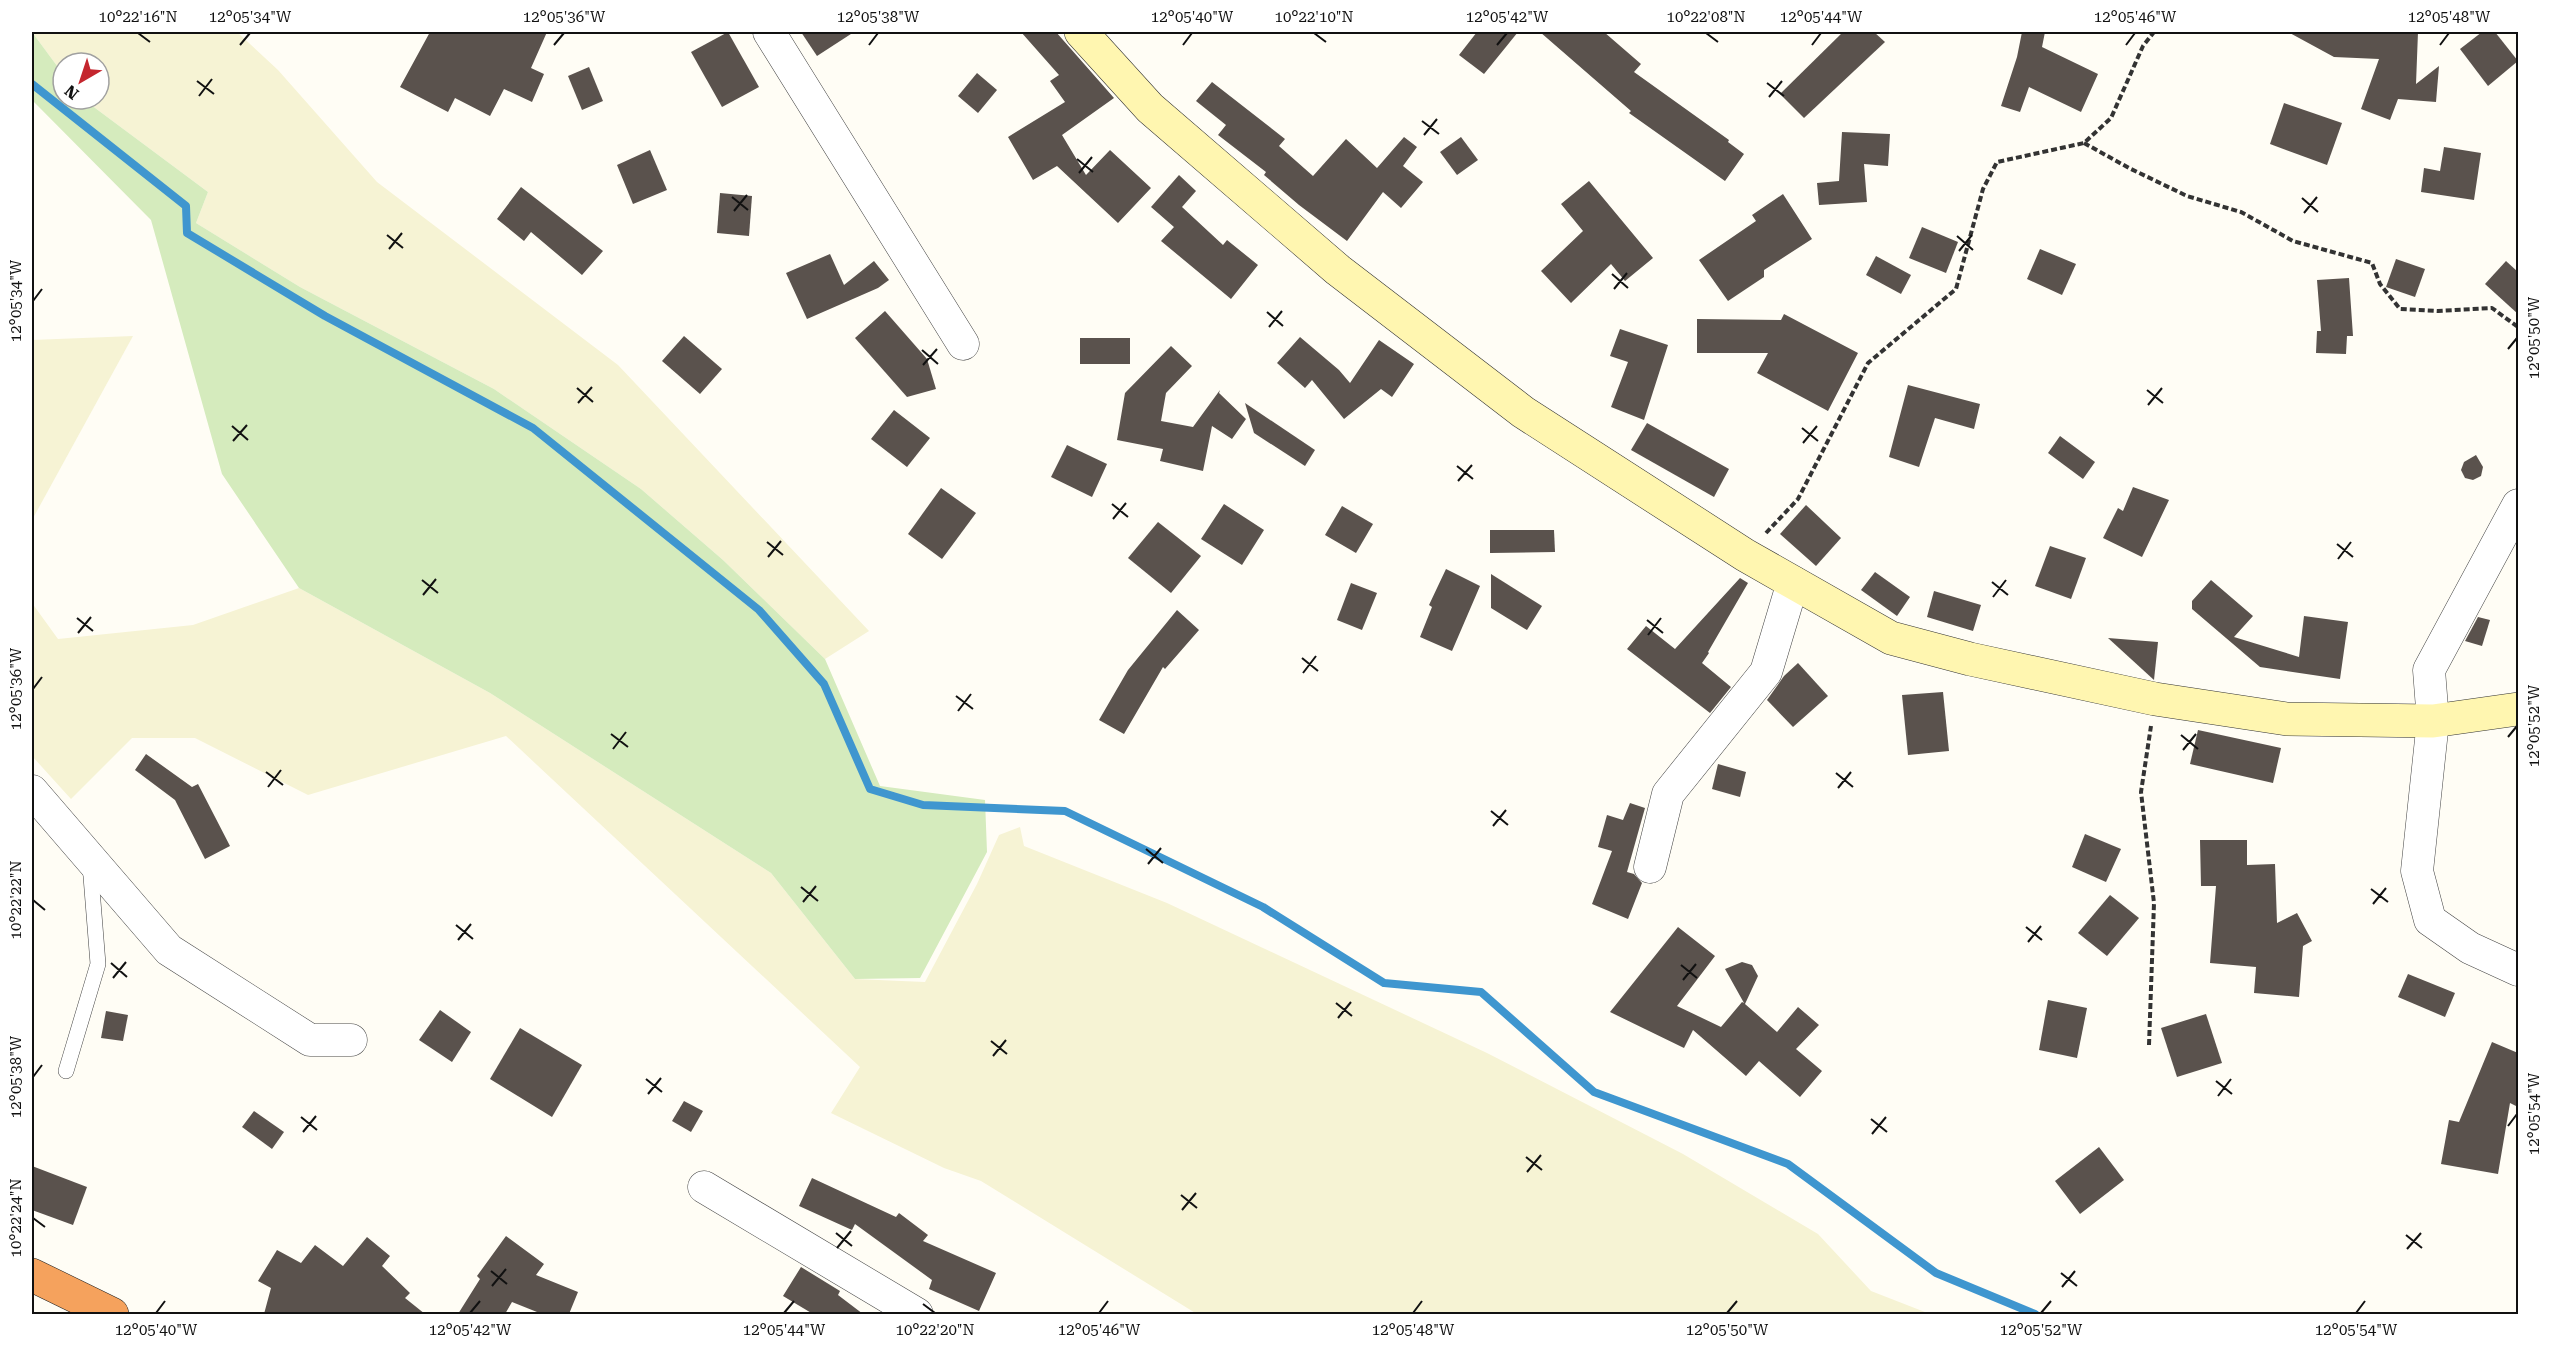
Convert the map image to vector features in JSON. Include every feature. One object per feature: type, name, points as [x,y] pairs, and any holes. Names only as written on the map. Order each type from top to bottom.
[{"type":"highway","points":[[32,1275],[112,1314]]},
{"type":"street","points":[[769,32],[963,344]]},
{"type":"street","points":[[1081,32],[1150,108],[1338,270],[1523,412],[1745,555],[1891,638],[2155,699],[2287,718],[2433,721],[2518,709]]},
{"type":"street","points":[[2518,505],[2429,670],[2433,721],[2417,871],[2430,920],[2470,948],[2518,970]]},
{"type":"street","points":[[1650,867],[1668,794],[1766,672],[1793,582]]},
{"type":"street","points":[[32,791],[169,950],[310,1040],[351,1040]]},
{"type":"street","points":[[704,1187],[917,1314]]},
{"type":"lane","points":[[66,1071],[98,964],[89,858]]},
{"type":"path","points":[[1745,555],[1798,499],[1868,363],[1956,289],[1983,189],[1996,162],[2084,143],[2110,118],[2143,46],[2154,32]]},
{"type":"path","points":[[2084,143],[2187,196],[2241,212],[2293,241],[2372,262],[2380,284],[2400,309],[2438,311],[2492,308],[2518,327]]},
{"type":"path","points":[[2149,1045],[2154,903],[2141,792],[2155,699]]},
{"type":"shaded area","points":[[32,32],[237,32],[278,70],[377,182],[618,365],[869,631],[825,659],[723,560],[641,489],[494,389],[300,287],[196,223],[208,192],[99,111],[111,111],[111,51],[51,51],[51,58]]},
{"type":"shaded area","points":[[133,336],[32,520],[32,340]]},
{"type":"shaded area","points":[[299,588],[490,693],[771,873],[855,979],[925,982],[977,884],[999,835],[1020,827],[1024,846],[1167,903],[1487,1053],[1683,1154],[1818,1234],[1871,1291],[1930,1314],[1197,1314],[981,1181],[944,1168],[831,1113],[860,1067],[506,736],[308,795],[195,738],[132,738],[71,799],[32,756],[32,603],[58,639],[193,625]]},
{"type":"green space","points":[[32,32],[51,58],[51,111],[99,111],[208,192],[196,223],[300,287],[494,389],[641,489],[723,560],[825,659],[880,786],[985,800],[987,852],[920,978],[855,979],[771,873],[490,693],[299,588],[222,474],[151,220],[32,100]]},
{"type":"building","points":[[430,32],[547,32],[531,68],[544,74],[532,102],[504,89],[490,116],[455,98],[448,112],[400,87]]},
{"type":"building","points":[[728,32],[759,87],[722,107],[691,52]]},
{"type":"building","points":[[801,32],[854,32],[817,56]]},
{"type":"building","points":[[1021,32],[1056,32],[1114,98],[1062,135],[1086,175],[1110,150],[1151,188],[1118,223],[1057,166],[1033,180],[1008,137],[1065,102],[1050,81],[1059,75]]},
{"type":"building","points":[[1477,32],[1518,32],[1484,74],[1459,55]]},
{"type":"building","points":[[1540,32],[1604,32],[1641,64],[1634,72],[1729,140],[1728,142],[1744,154],[1725,181],[1629,113],[1631,111]]},
{"type":"building","points":[[1843,32],[1874,32],[1885,42],[1804,118],[1780,94]]},
{"type":"building","points":[[2022,32],[2045,32],[2042,47],[2098,74],[2081,112],[2029,87],[2020,112],[2001,106],[2017,57]]},
{"type":"building","points":[[2288,32],[2418,32],[2416,84],[2439,66],[2436,102],[2398,99],[2390,120],[2361,109],[2379,59],[2334,57]]},
{"type":"building","points":[[2482,32],[2495,32],[2518,61],[2488,86],[2460,49]]},
{"type":"building","points":[[589,67],[603,101],[582,110],[568,76]]},
{"type":"building","points":[[977,73],[997,90],[978,113],[958,96]]},
{"type":"building","points":[[1212,82],[1285,139],[1279,146],[1313,176],[1346,139],[1377,168],[1404,137],[1417,147],[1403,166],[1423,182],[1401,208],[1383,192],[1347,241],[1299,205],[1264,175],[1266,172],[1218,135],[1226,125],[1196,101]]},
{"type":"building","points":[[2284,103],[2342,123],[2327,165],[2270,144]]},
{"type":"building","points":[[1842,132],[1890,134],[1888,166],[1864,164],[1867,202],[1819,205],[1817,183],[1839,181]]},
{"type":"building","points":[[1461,137],[1478,160],[1457,175],[1440,152]]},
{"type":"building","points":[[2444,147],[2481,153],[2474,200],[2421,192],[2424,168],[2440,171]]},
{"type":"building","points":[[650,150],[667,190],[633,204],[617,165]]},
{"type":"building","points":[[1179,175],[1196,191],[1182,207],[1223,245],[1227,240],[1258,265],[1231,299],[1161,241],[1174,227],[1151,207]]},
{"type":"building","points":[[1589,181],[1653,258],[1625,281],[1611,264],[1571,303],[1541,271],[1583,231],[1561,204]]},
{"type":"building","points":[[521,187],[603,251],[582,275],[531,232],[524,241],[497,219]]},
{"type":"building","points":[[720,193],[752,196],[749,236],[717,233]]},
{"type":"building","points":[[1783,194],[1812,239],[1764,270],[1764,277],[1728,301],[1699,260],[1756,221],[1752,215]]},
{"type":"building","points":[[1922,227],[1958,242],[1946,273],[1909,258]]},
{"type":"building","points":[[2040,249],[2076,264],[2062,295],[2027,279]]},
{"type":"building","points":[[830,254],[844,285],[874,261],[889,280],[878,288],[807,319],[786,273]]},
{"type":"building","points":[[1876,256],[1911,275],[1901,294],[1866,275]]},
{"type":"building","points":[[2396,259],[2425,269],[2415,297],[2386,287]]},
{"type":"building","points":[[2506,261],[2518,272],[2518,314],[2485,284]]},
{"type":"building","points":[[2349,278],[2353,336],[2347,336],[2346,354],[2316,353],[2317,331],[2321,331],[2317,280]]},
{"type":"building","points":[[885,311],[927,359],[936,389],[907,397],[855,338]]},
{"type":"building","points":[[1784,314],[1858,353],[1828,411],[1757,373],[1768,353],[1697,353],[1697,319],[1781,320]]},
{"type":"building","points":[[1620,329],[1668,345],[1644,420],[1611,407],[1628,362],[1610,356]]},
{"type":"building","points":[[684,336],[722,369],[700,394],[662,361]]},
{"type":"building","points":[[1300,337],[1339,370],[1350,383],[1379,340],[1414,364],[1392,397],[1381,389],[1344,419],[1312,380],[1305,388],[1277,363]]},
{"type":"building","points":[[1080,338],[1130,338],[1130,364],[1080,364]]},
{"type":"building","points":[[1171,346],[1192,366],[1166,393],[1161,421],[1193,427],[1220,390],[1219,393],[1246,419],[1232,439],[1212,426],[1203,471],[1160,461],[1163,449],[1117,440],[1125,393]]},
{"type":"building","points":[[1908,385],[1980,404],[1974,429],[1935,418],[1919,467],[1889,457]]},
{"type":"building","points":[[1245,403],[1315,450],[1305,466],[1254,433]]},
{"type":"building","points":[[894,410],[930,438],[907,467],[871,439]]},
{"type":"building","points":[[1647,423],[1729,469],[1714,497],[1631,450]]},
{"type":"building","points":[[2060,436],[2095,462],[2083,479],[2048,453]]},
{"type":"building","points":[[1067,445],[1107,464],[1092,497],[1051,477]]},
{"type":"building","points":[[2476,455],[2483,467],[2481,476],[2473,480],[2465,478],[2461,470],[2464,462]]},
{"type":"building","points":[[2133,487],[2169,500],[2142,557],[2103,538],[2118,508],[2123,511]]},
{"type":"building","points":[[941,488],[976,513],[942,559],[908,534]]},
{"type":"building","points":[[1224,504],[1264,530],[1242,565],[1201,539]]},
{"type":"building","points":[[1806,505],[1841,538],[1816,566],[1780,534]]},
{"type":"building","points":[[1342,506],[1373,524],[1356,553],[1325,535]]},
{"type":"building","points":[[1158,522],[1201,556],[1171,593],[1128,558]]},
{"type":"building","points":[[1490,530],[1554,530],[1555,552],[1490,553]]},
{"type":"building","points":[[2050,546],[2086,558],[2071,599],[2035,586]]},
{"type":"building","points":[[1446,569],[1480,586],[1452,651],[1420,637],[1432,607],[1429,605]]},
{"type":"building","points":[[1875,572],[1910,597],[1897,616],[1861,590]]},
{"type":"building","points":[[1491,574],[1542,606],[1527,630],[1491,608]]},
{"type":"building","points":[[1740,578],[1748,583],[1702,663],[1731,687],[1710,713],[1627,649],[1646,626],[1675,649]]},
{"type":"building","points":[[2211,580],[2253,616],[2234,637],[2299,657],[2304,616],[2348,622],[2340,679],[2260,667],[2192,609],[2192,601]]},
{"type":"building","points":[[1351,583],[1377,593],[1362,630],[1337,620]]},
{"type":"building","points":[[1934,591],[1981,605],[1973,631],[1927,617]]},
{"type":"building","points":[[1177,610],[1199,630],[1165,669],[1163,667],[1124,734],[1099,720],[1128,670]]},
{"type":"building","points":[[2478,617],[2490,620],[2482,646],[2465,641]]},
{"type":"building","points":[[2108,638],[2158,642],[2154,680]]},
{"type":"building","points":[[1798,663],[1828,696],[1793,727],[1767,700],[1784,676]]},
{"type":"building","points":[[1943,692],[1949,751],[1908,755],[1902,695]]},
{"type":"building","points":[[2198,730],[2281,748],[2273,783],[2190,764]]},
{"type":"building","points":[[146,754],[192,787],[198,784],[230,846],[205,859],[175,800],[135,770]]},
{"type":"building","points":[[1718,764],[1746,772],[1740,797],[1712,789]]},
{"type":"building","points":[[1630,803],[1645,808],[1627,872],[1634,874],[1642,883],[1628,919],[1592,904],[1612,851],[1598,847],[1607,815],[1623,820]]},
{"type":"building","points":[[2085,834],[2121,849],[2106,882],[2072,867]]},
{"type":"building","points":[[2200,840],[2247,840],[2247,865],[2275,864],[2277,923],[2297,913],[2312,941],[2303,946],[2299,997],[2254,993],[2256,967],[2210,963],[2216,886],[2201,886]]},
{"type":"building","points":[[2110,895],[2139,918],[2107,956],[2078,933]]},
{"type":"building","points":[[1678,927],[1715,956],[1677,1006],[1721,1027],[1742,1002],[1744,1003],[1725,969],[1742,962],[1752,965],[1758,976],[1745,1004],[1777,1032],[1798,1007],[1819,1025],[1796,1049],[1822,1071],[1800,1097],[1759,1061],[1746,1076],[1693,1030],[1684,1048],[1610,1012]]},
{"type":"building","points":[[2408,974],[2455,993],[2445,1017],[2398,997]]},
{"type":"building","points":[[2048,1000],[2087,1008],[2077,1058],[2039,1050]]},
{"type":"building","points":[[440,1010],[471,1032],[452,1062],[419,1040]]},
{"type":"building","points":[[106,1011],[128,1015],[123,1041],[101,1038]]},
{"type":"building","points":[[2206,1014],[2222,1063],[2177,1077],[2161,1028]]},
{"type":"building","points":[[520,1028],[582,1065],[552,1117],[490,1079]]},
{"type":"building","points":[[2492,1042],[2518,1053],[2518,1107],[2510,1103],[2498,1174],[2441,1164],[2449,1120],[2459,1122]]},
{"type":"building","points":[[684,1101],[703,1111],[691,1132],[672,1121]]},
{"type":"building","points":[[254,1111],[284,1132],[272,1149],[242,1127]]},
{"type":"building","points":[[2099,1147],[2124,1180],[2080,1214],[2055,1181]]},
{"type":"building","points":[[32,1166],[87,1187],[73,1225],[32,1210]]},
{"type":"building","points":[[812,1178],[896,1217],[899,1213],[928,1235],[923,1241],[996,1273],[979,1311],[929,1289],[932,1280],[855,1224],[852,1230],[799,1206]]},
{"type":"building","points":[[506,1236],[544,1264],[536,1275],[578,1292],[569,1314],[542,1314],[512,1302],[505,1314],[458,1314],[480,1279],[477,1276]]},
{"type":"building","points":[[367,1237],[390,1256],[382,1266],[410,1293],[405,1298],[425,1314],[264,1314],[271,1288],[258,1281],[277,1250],[301,1263],[315,1245],[343,1266]]},
{"type":"building","points":[[801,1267],[840,1291],[838,1295],[863,1314],[813,1314],[783,1296]]},
{"type":"waterway","points":[[32,84],[186,206],[187,233],[325,316],[533,428],[759,610],[824,684],[870,789],[923,805],[1065,811],[1263,907],[1384,983],[1481,992],[1594,1092],[1788,1164],[1936,1273],[2035,1314]]}]
